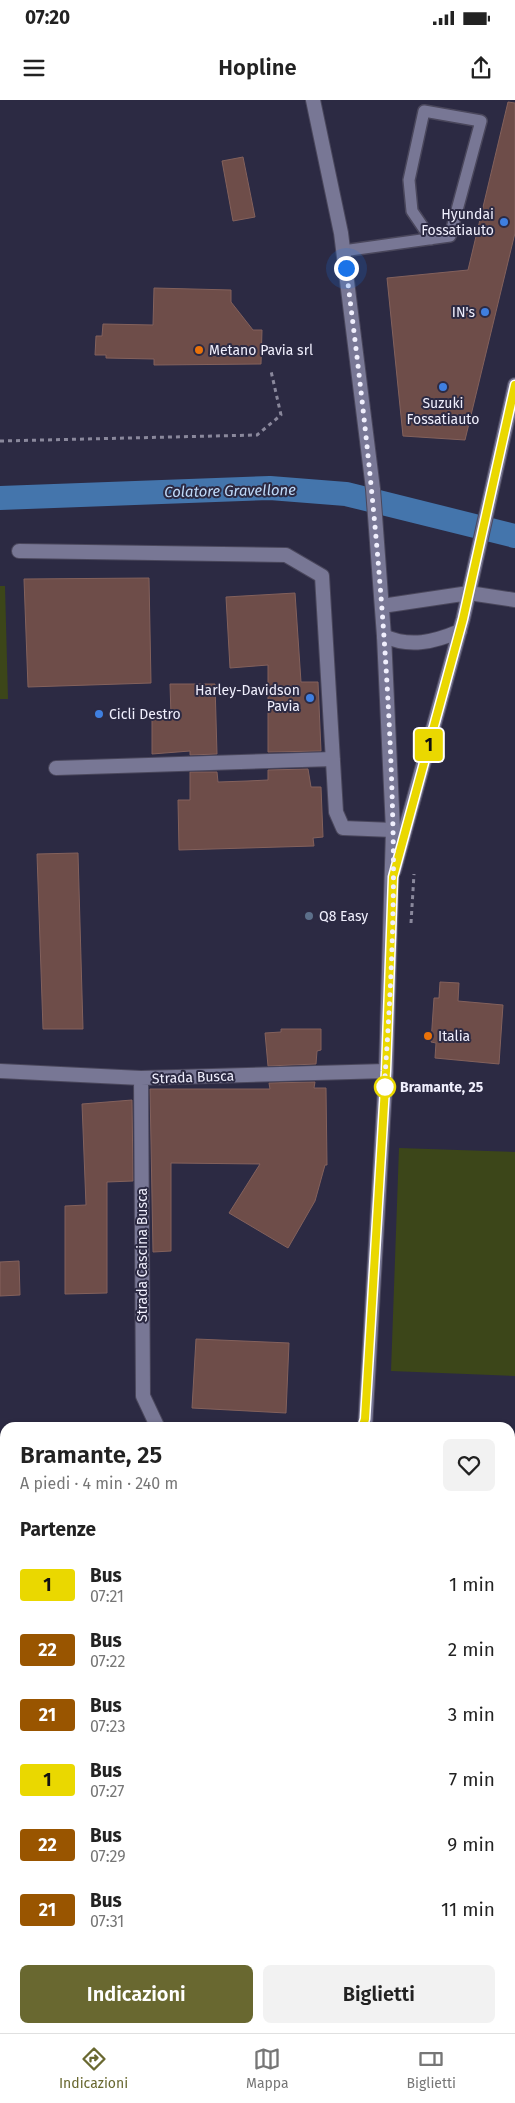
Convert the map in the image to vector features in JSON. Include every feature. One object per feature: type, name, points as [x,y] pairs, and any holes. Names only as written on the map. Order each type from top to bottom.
[{"type":"street","points":[[314,100],[344,251],[373,489],[384,636],[393,830],[386,1071],[364,1422]]},
{"type":"street","points":[[393,877],[460,631],[515,385]]},
{"type":"street","points":[[19,551],[286,555],[322,576],[336,812],[343,828],[393,830]]},
{"type":"street","points":[[382,606],[469,593],[515,600]]},
{"type":"street","points":[[384,636],[400,643],[415,643],[441,639],[460,631]]},
{"type":"street","points":[[56,768],[333,759]]},
{"type":"street","name":"Strada Busca","points":[[0,1071],[141,1078],[386,1071]]},
{"type":"street","name":"Strada Cascina Busca","points":[[141,1078],[143,1396],[155,1422]]},
{"type":"lane","points":[[344,251],[431,239],[450,236],[481,121],[424,112],[409,180],[412,211],[431,239]]},
{"type":"path","points":[[0,441],[257,435],[281,414],[271,371]]},
{"type":"path","points":[[410,929],[414,869]]},
{"type":"green space","points":[[0,586],[5,586],[8,699],[0,699]]},
{"type":"green space","points":[[399,1148],[515,1152],[515,1376],[391,1371]]},
{"type":"building","points":[[508,102],[515,103],[515,233],[465,440],[403,436],[387,278],[468,270]]},
{"type":"building","points":[[243,157],[255,217],[233,221],[222,161]]},
{"type":"building","points":[[154,288],[231,290],[231,302],[253,330],[262,330],[261,364],[154,365],[154,359],[106,358],[106,355],[95,355],[96,336],[102,336],[103,324],[153,325]]},
{"type":"building","points":[[149,578],[151,683],[28,687],[24,579]]},
{"type":"building","points":[[295,593],[301,682],[318,682],[321,751],[268,752],[268,665],[230,668],[226,597]]},
{"type":"building","points":[[170,684],[215,684],[217,754],[190,755],[190,751],[152,754],[152,717],[171,716]]},
{"type":"building","points":[[308,769],[311,787],[321,787],[323,837],[313,838],[314,846],[179,850],[178,800],[190,800],[190,772],[217,772],[218,782],[268,780],[268,770]]},
{"type":"building","points":[[78,853],[83,1029],[43,1029],[37,854]]},
{"type":"building","points":[[440,982],[459,983],[458,1001],[503,1005],[499,1064],[435,1058],[436,1043],[431,1042],[434,998],[439,998]]},
{"type":"building","points":[[281,1029],[321,1029],[321,1050],[317,1051],[316,1064],[268,1066],[265,1033],[281,1032]]},
{"type":"building","points":[[315,1082],[314,1088],[326,1088],[327,1165],[325,1165],[315,1201],[288,1248],[229,1213],[260,1164],[171,1163],[171,1251],[153,1252],[150,1089],[270,1089],[269,1083]]},
{"type":"building","points":[[132,1100],[133,1181],[107,1182],[107,1293],[65,1294],[65,1206],[86,1205],[82,1104]]},
{"type":"building","points":[[19,1261],[20,1295],[0,1296],[0,1262]]},
{"type":"building","points":[[196,1339],[289,1343],[286,1413],[192,1408]]},
{"type":"waterway","name":"Colatore Gravellone","points":[[0,498],[270,488],[346,494],[515,536]]},
{"type":"bus line","name":"1","points":[[364,1422],[386,1071],[393,877],[463,619],[515,385]]},
{"type":"place","name":"Hyundai Fossatiauto","points":[[504,222]]},
{"type":"place","name":"IN's","points":[[485,312]]},
{"type":"place","name":"Metano Pavia srl","points":[[199,350]]},
{"type":"place","name":"Suzuki Fossatiauto","points":[[443,387]]},
{"type":"place","name":"Harley-Davidson Pavia","points":[[310,698]]},
{"type":"place","name":"Cicli Destro","points":[[99,714]]},
{"type":"place","name":"Q8 Easy","points":[[309,916]]},
{"type":"place","name":"Italia","points":[[428,1036]]},
{"type":"place","name":"Bramante, 25","points":[[385,1087]]},
{"type":"route","points":[[346,268],[373,489],[378,579],[384,636],[393,830],[393,877],[384,1091],[385,1087]]}]
